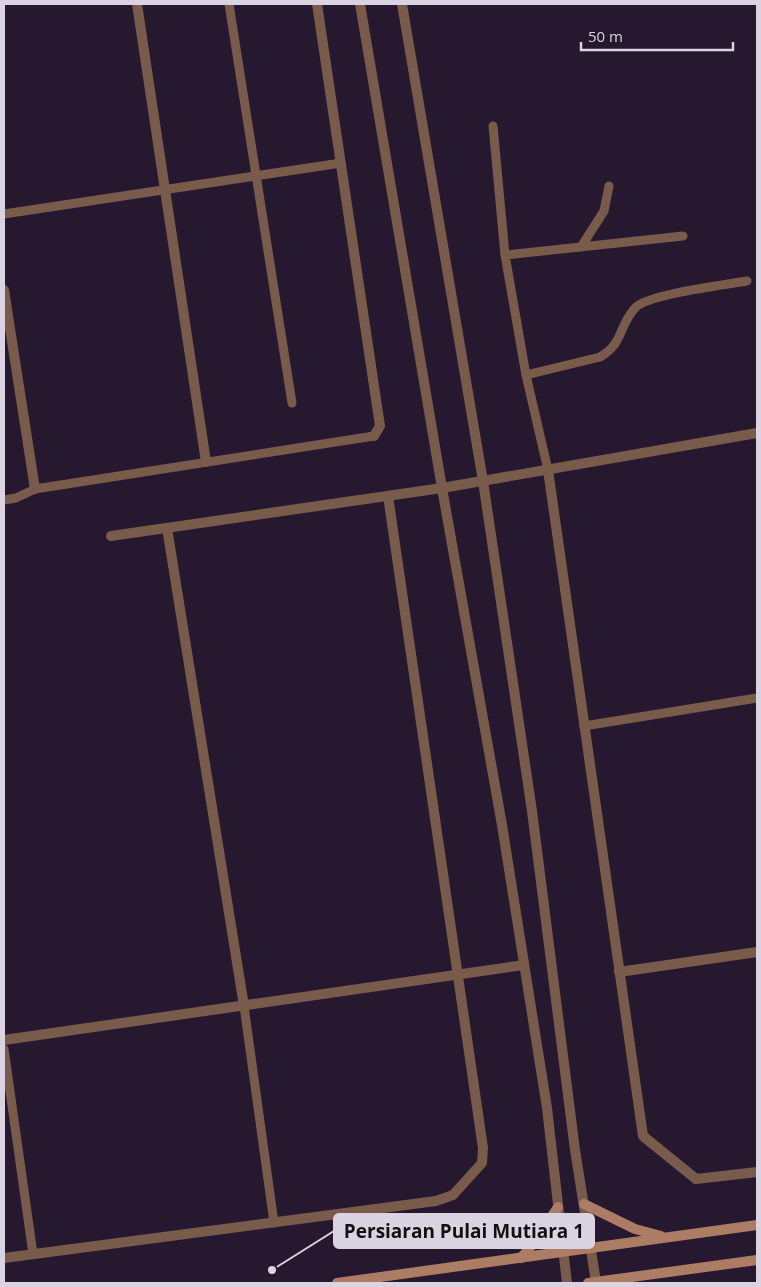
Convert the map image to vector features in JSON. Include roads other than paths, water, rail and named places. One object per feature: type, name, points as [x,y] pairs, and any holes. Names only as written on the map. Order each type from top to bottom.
[{"type":"main road","points":[[584,1204],[634,1229],[666,1237]]},
{"type":"main road","points":[[521,1258],[538,1238],[558,1207]]},
{"type":"main road","points":[[337,1283],[757,1225]]},
{"type":"main road","points":[[592,1283],[757,1260]]},
{"type":"street","points":[[137,4],[206,462]]},
{"type":"street","points":[[317,4],[380,426],[374,436]]},
{"type":"street","points":[[360,4],[442,488],[500,815],[547,1108],[567,1283]]},
{"type":"street","points":[[402,4],[483,481],[532,811],[575,1150],[591,1247],[592,1283]]},
{"type":"street","points":[[4,290],[35,489]]},
{"type":"street","points":[[111,536],[442,488],[757,433]]},
{"type":"street","points":[[548,470],[643,1136],[696,1179],[757,1172]]},
{"type":"street","points":[[4,1258],[436,1201],[453,1195],[482,1164],[483,1148],[388,496]]},
{"type":"street","points":[[166,528],[244,1006]]},
{"type":"street","points":[[619,972],[757,952]]},
{"type":"street","points":[[4,1040],[524,965]]},
{"type":"lane","points":[[229,4],[292,403]]},
{"type":"lane","points":[[493,126],[504,255],[526,375],[548,470]]},
{"type":"lane","points":[[4,214],[341,163]]},
{"type":"lane","points":[[581,247],[604,211],[609,186]]},
{"type":"lane","points":[[504,255],[683,236]]},
{"type":"lane","points":[[526,375],[600,357],[611,351],[619,341],[626,321],[637,306],[651,299],[748,281]]},
{"type":"lane","points":[[4,500],[16,498],[35,489],[374,436]]},
{"type":"lane","points":[[584,726],[757,698]]},
{"type":"lane","points":[[244,1006],[274,1223]]},
{"type":"lane","points":[[4,1049],[33,1254]]},
{"type":"place","name":"Persiaran Pulai Mutiara 1","points":[[272,1270]]}]
